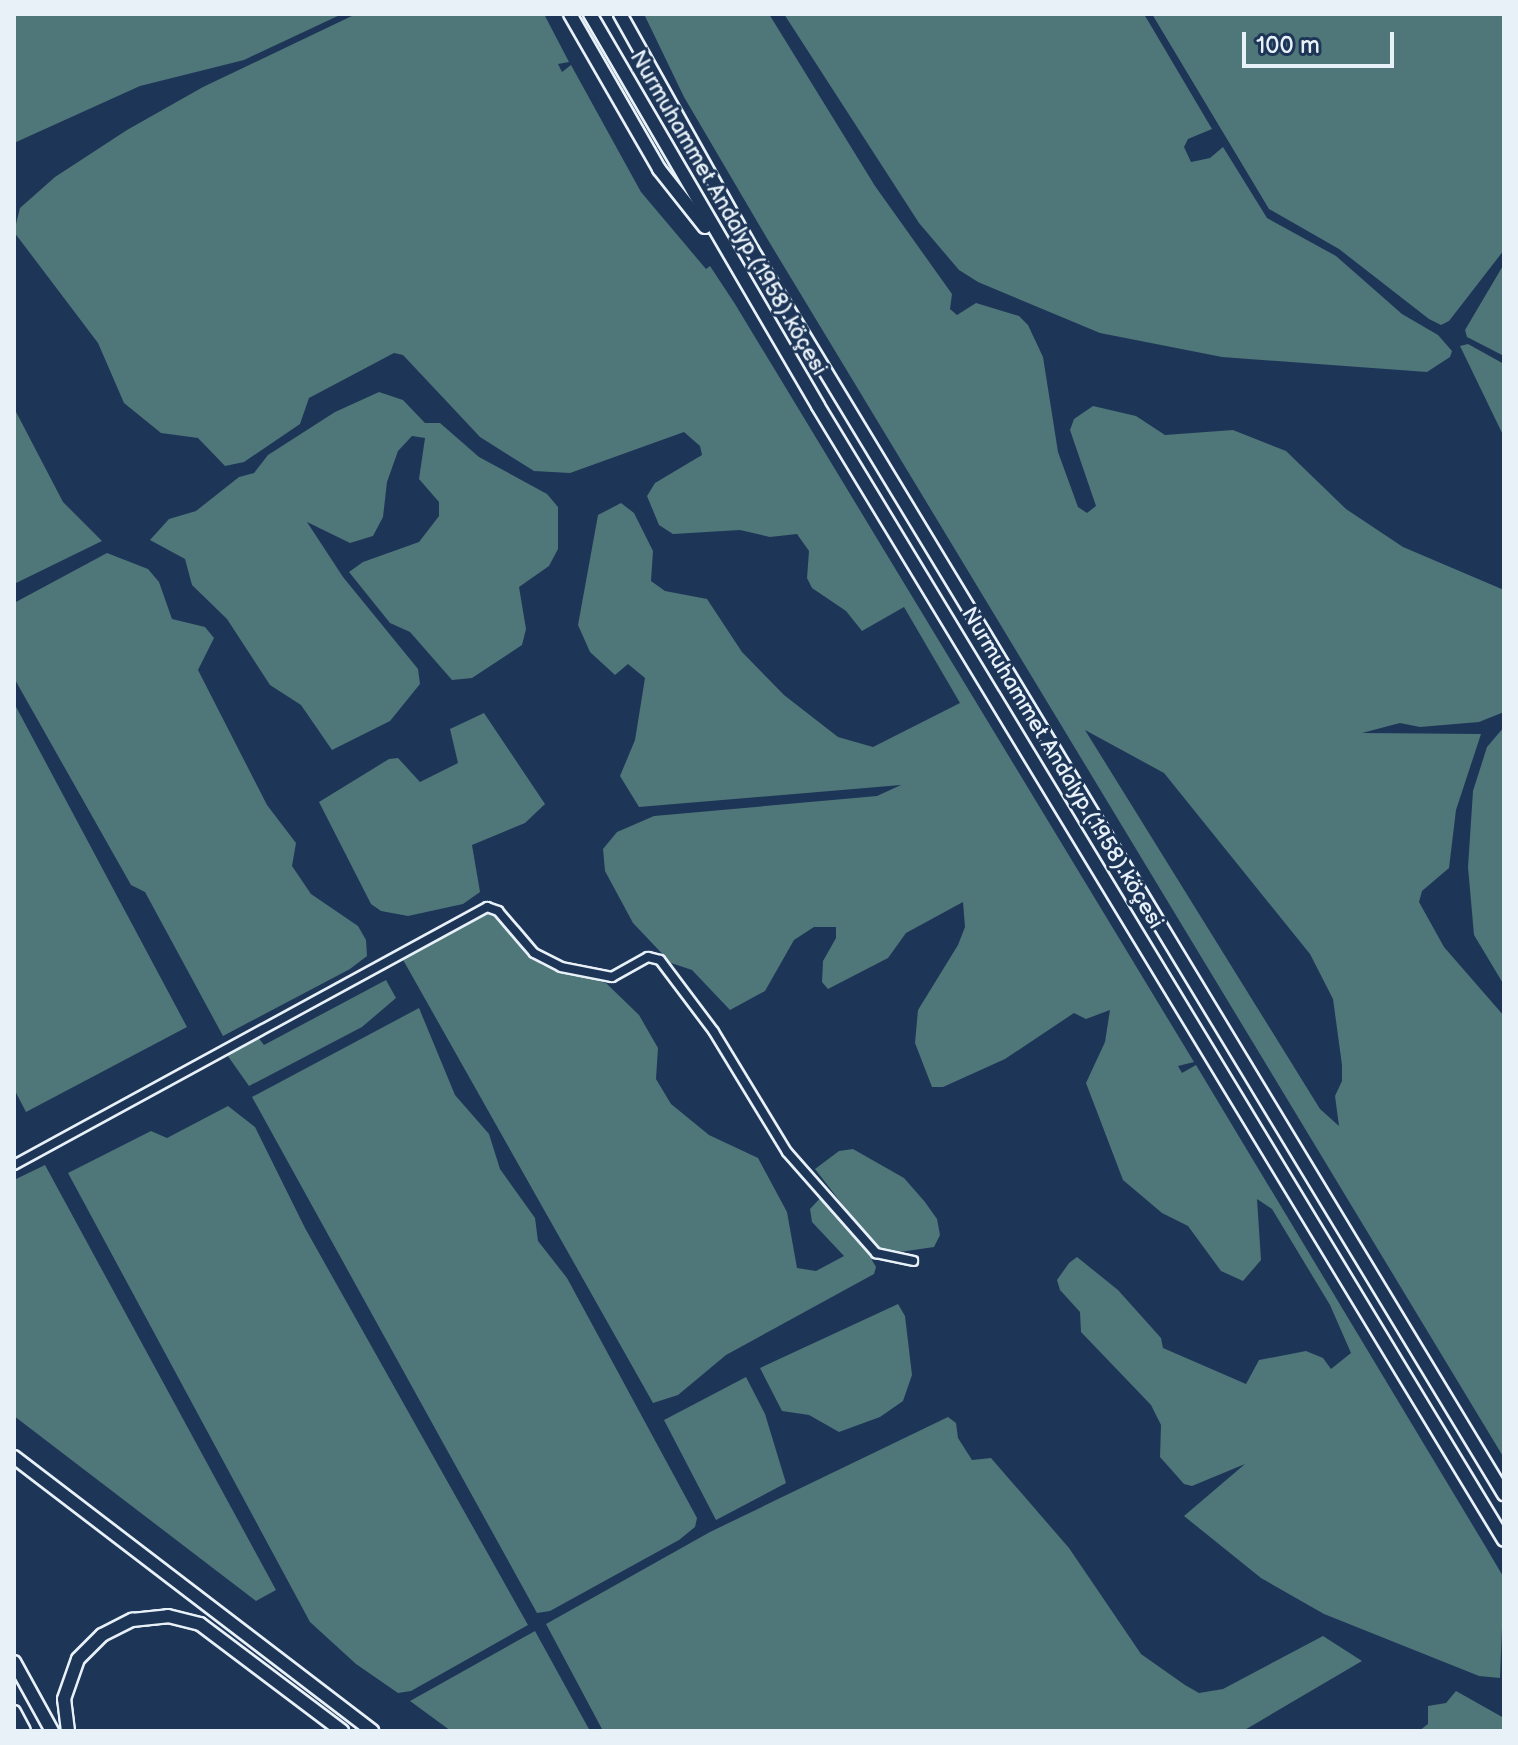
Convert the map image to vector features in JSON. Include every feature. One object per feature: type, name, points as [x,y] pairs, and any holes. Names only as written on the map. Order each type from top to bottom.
[{"type":"main road","points":[[570,14],[659,169],[733,263]]},
{"type":"main road","name":"Nurmuhammet Andalyp (1958) köçesi","points":[[590,14],[733,263],[1504,1540]]},
{"type":"main road","name":"Nurmuhammet Andalyp (1958) köçesi","points":[[620,14],[752,250],[1504,1494]]},
{"type":"main road","points":[[14,1457],[372,1731]]},
{"type":"main road","points":[[68,1731],[64,1699],[78,1659],[102,1635],[132,1620],[168,1616],[200,1624],[342,1731]]},
{"type":"main road","points":[[14,1662],[52,1731]]},
{"type":"main road","points":[[14,1712],[24,1731]]},
{"type":"street","points":[[14,1165],[487,907],[498,911],[534,953],[561,967],[612,977],[648,957],[660,960],[714,1032],[787,1152],[876,1253],[913,1261]]},
{"type":"green space","points":[[14,14],[342,14],[244,60],[140,86],[14,143]]},
{"type":"green space","points":[[356,14],[544,14],[569,62],[558,64],[562,72],[571,65],[641,192],[706,269],[710,266],[735,304],[1194,1062],[1178,1066],[1182,1073],[1196,1065],[1504,1578],[1500,1678],[1479,1676],[1324,1614],[1261,1578],[1184,1516],[1245,1464],[1192,1486],[1184,1484],[1160,1457],[1161,1425],[1151,1405],[1081,1332],[1080,1312],[1060,1290],[1057,1280],[1069,1263],[1077,1257],[1118,1290],[1161,1338],[1163,1348],[1246,1384],[1259,1360],[1306,1351],[1323,1358],[1331,1369],[1351,1353],[1330,1305],[1272,1209],[1257,1199],[1261,1260],[1243,1281],[1221,1271],[1188,1226],[1162,1213],[1123,1180],[1086,1083],[1105,1042],[1110,1010],[1086,1019],[1074,1013],[1005,1059],[943,1087],[932,1087],[915,1043],[918,1010],[958,945],[965,927],[963,902],[906,933],[888,958],[828,989],[822,982],[823,961],[836,938],[836,927],[814,927],[794,940],[765,991],[730,1010],[692,970],[671,963],[633,923],[605,871],[603,849],[617,832],[654,816],[877,796],[901,785],[639,807],[620,776],[635,740],[645,678],[628,664],[615,675],[590,652],[578,625],[598,515],[621,503],[634,513],[653,551],[651,581],[665,591],[707,599],[742,652],[784,695],[838,737],[873,747],[960,703],[904,607],[862,631],[846,611],[812,588],[807,578],[809,551],[797,534],[770,537],[740,530],[673,534],[659,525],[647,496],[655,483],[702,455],[700,446],[684,432],[570,473],[534,471],[480,437],[403,355],[394,353],[309,398],[300,424],[244,462],[225,466],[198,438],[161,433],[124,403],[98,343],[14,232],[20,208],[55,177],[127,130],[203,87]]},
{"type":"green space","points":[[644,14],[769,14],[875,186],[952,294],[950,309],[957,315],[976,303],[1019,316],[1028,325],[1043,357],[1058,452],[1078,507],[1087,513],[1096,506],[1070,430],[1074,419],[1093,406],[1136,416],[1165,435],[1233,430],[1286,451],[1346,509],[1403,547],[1504,590],[1504,712],[1479,722],[1420,727],[1400,723],[1362,733],[1481,734],[1456,810],[1449,868],[1422,891],[1419,902],[1444,947],[1504,1016],[1504,1458],[768,240],[684,97]],"holes":[[[1085,730],[1164,773],[1310,954],[1333,999],[1342,1065],[1342,1081],[1335,1096],[1339,1126],[1320,1109]]]},
{"type":"green space","points":[[784,14],[1144,14],[1212,129],[1188,139],[1184,147],[1191,162],[1210,158],[1223,147],[1267,218],[1336,256],[1402,314],[1438,335],[1452,351],[1450,357],[1427,372],[1222,357],[1100,333],[978,282],[959,270],[919,223]]},
{"type":"green space","points":[[1152,14],[1504,14],[1504,250],[1449,321],[1441,325],[1429,319],[1339,249],[1269,209]]},
{"type":"green space","points":[[1504,264],[1504,356],[1467,337],[1465,330]]},
{"type":"green space","points":[[1468,344],[1504,364],[1504,437],[1460,346]]},
{"type":"green space","points":[[379,392],[403,400],[425,423],[440,423],[479,457],[547,494],[558,507],[558,549],[549,566],[519,587],[526,629],[522,645],[472,678],[452,680],[410,632],[390,623],[349,572],[363,562],[419,542],[439,516],[439,502],[419,479],[425,438],[412,436],[398,451],[387,482],[383,517],[373,536],[350,543],[307,522],[343,577],[418,669],[420,684],[390,721],[332,750],[301,705],[270,685],[227,619],[192,585],[185,559],[150,540],[169,519],[196,511],[239,477],[254,473],[268,455],[335,412]]},
{"type":"green space","points":[[14,408],[63,502],[102,541],[14,584]]},
{"type":"green space","points":[[107,553],[148,569],[159,582],[172,619],[205,627],[214,638],[198,670],[267,805],[296,843],[292,866],[311,894],[358,926],[366,940],[367,956],[350,969],[223,1036],[145,892],[131,885],[14,678],[14,603]]},
{"type":"green space","points":[[14,703],[187,1027],[26,1112],[14,1089]]},
{"type":"green space","points":[[484,713],[545,804],[525,823],[472,845],[480,892],[463,904],[408,916],[381,911],[371,904],[319,802],[389,759],[398,758],[420,782],[458,763],[450,729]]},
{"type":"green space","points":[[1504,727],[1504,985],[1474,935],[1468,867],[1473,791],[1487,747]]},
{"type":"green space","points":[[486,910],[495,914],[517,943],[542,965],[606,983],[639,1015],[658,1048],[656,1079],[671,1104],[709,1135],[758,1158],[787,1212],[797,1268],[816,1271],[844,1256],[812,1222],[810,1209],[824,1194],[854,1229],[876,1267],[874,1274],[726,1355],[678,1395],[653,1403],[402,958]]},
{"type":"green space","points":[[386,980],[396,998],[362,1027],[249,1086],[225,1052],[257,1036],[264,1045]]},
{"type":"green space","points":[[419,1008],[455,1095],[489,1134],[500,1169],[535,1218],[538,1241],[567,1278],[697,1518],[695,1527],[679,1540],[550,1611],[537,1613],[252,1097]]},
{"type":"green space","points":[[228,1106],[255,1127],[305,1228],[528,1625],[411,1691],[398,1693],[356,1664],[310,1622],[68,1173],[151,1131],[167,1138]]},
{"type":"green space","points":[[853,1149],[904,1178],[925,1202],[937,1219],[940,1235],[934,1247],[893,1253],[873,1244],[815,1169],[839,1151]]},
{"type":"green space","points":[[45,1165],[276,1590],[256,1601],[14,1416],[14,1180]]},
{"type":"green space","points":[[898,1304],[905,1316],[912,1375],[903,1401],[880,1417],[839,1432],[809,1415],[782,1411],[760,1368]]},
{"type":"green space","points":[[746,1377],[765,1414],[786,1483],[716,1520],[664,1420]]},
{"type":"green space","points":[[948,1417],[956,1423],[958,1438],[972,1460],[991,1458],[1069,1548],[1141,1654],[1185,1685],[1199,1693],[1223,1689],[1323,1636],[1362,1661],[1243,1731],[603,1731],[546,1624],[710,1532]]},
{"type":"green space","points":[[535,1631],[590,1731],[451,1731],[410,1701]]},
{"type":"green space","points":[[1456,1691],[1504,1718],[1504,1731],[1419,1731],[1428,1724],[1428,1706],[1446,1703]]}]
